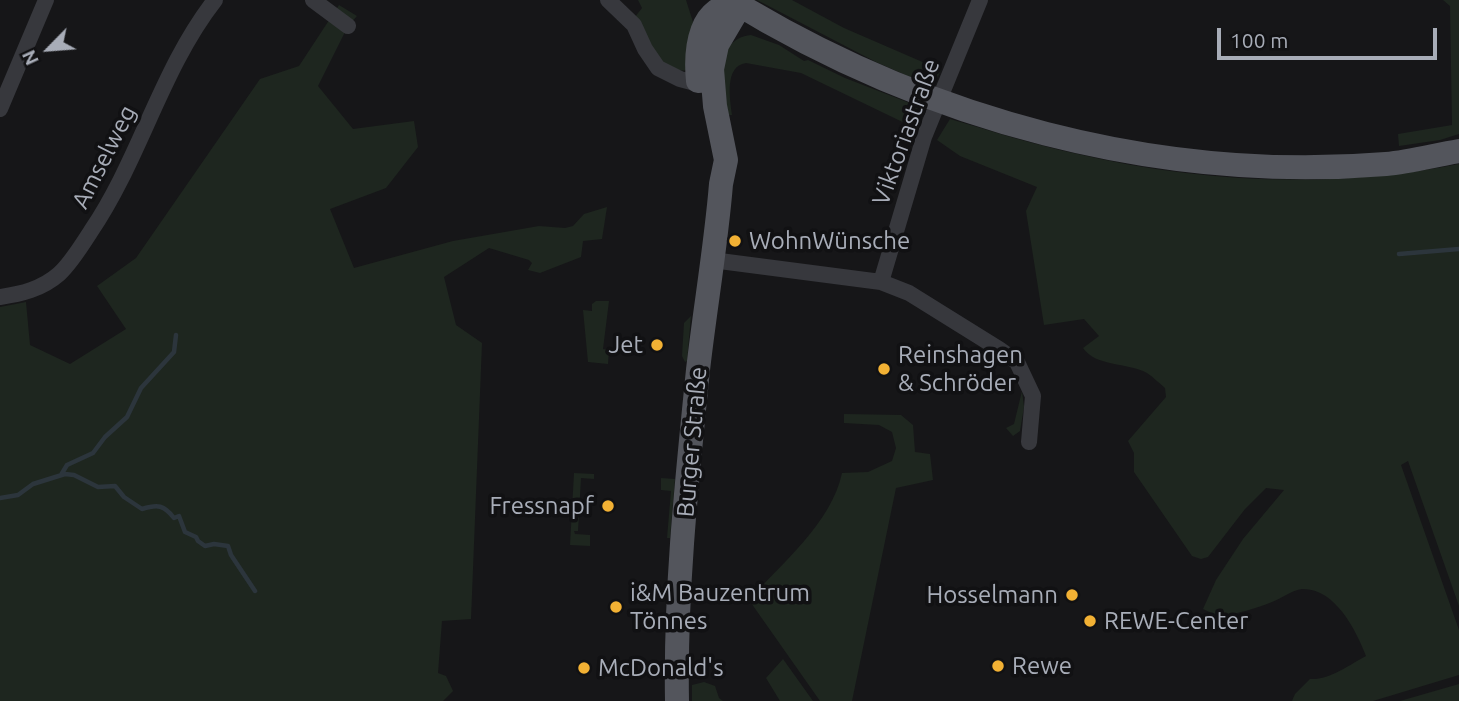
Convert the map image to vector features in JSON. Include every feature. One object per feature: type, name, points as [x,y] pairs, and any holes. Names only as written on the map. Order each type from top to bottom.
[{"type":"main road","name":"Burger Straße","points":[[677,701],[677,636],[687,492],[698,370],[721,184],[713,161],[706,86],[697,60],[701,34],[697,0]]},
{"type":"main road","name":"Burger Straße","points":[[706,86],[717,45],[735,3]]},
{"type":"main road","points":[[701,34],[709,16],[715,10],[735,3],[863,69],[926,96],[992,118],[1087,144],[1163,157],[1231,165],[1303,167],[1387,164],[1459,151]]},
{"type":"street","points":[[0,109],[46,0]]},
{"type":"street","name":"Amselweg","points":[[0,297],[34,291],[59,274],[82,244],[108,206],[182,51],[215,0]]},
{"type":"street","points":[[313,0],[348,26]]},
{"type":"street","points":[[608,0],[634,25],[658,68],[668,74],[706,86]]},
{"type":"street","name":"Viktoriastraße","points":[[881,282],[926,132],[979,0]]},
{"type":"street","points":[[712,260],[881,282],[909,293],[1017,362],[1033,396],[1029,442]]},
{"type":"shaded area","points":[[638,0],[686,0],[693,22],[687,70],[669,67],[655,53],[635,17],[642,8]]},
{"type":"shaded area","points":[[757,0],[792,0],[844,28],[941,70],[933,87],[876,62]]},
{"type":"shaded area","points":[[1443,0],[1459,0],[1459,134],[1440,140],[1399,146],[1398,134],[1452,125],[1450,6]]},
{"type":"shaded area","points":[[339,5],[357,16],[348,26],[318,86],[353,129],[414,121],[418,147],[386,188],[330,209],[354,268],[453,241],[539,226],[565,228],[573,226],[584,214],[607,207],[602,239],[583,241],[581,257],[540,273],[528,270],[532,263],[529,260],[489,248],[444,277],[456,325],[482,343],[471,619],[442,621],[438,673],[446,676],[453,691],[443,701],[0,701],[0,307],[26,302],[30,345],[70,364],[126,329],[97,286],[136,258],[260,79],[299,66]]},
{"type":"shaded area","points":[[751,35],[779,45],[804,61],[808,60],[845,78],[925,109],[917,129],[801,73],[746,63],[739,65],[731,77],[732,115],[729,115],[723,79],[725,55],[730,46],[739,39]]},
{"type":"shaded area","points":[[950,119],[1073,153],[1169,171],[1217,176],[1266,179],[1363,177],[1459,164],[1459,606],[1408,461],[1401,465],[1459,630],[1459,675],[1373,701],[1292,701],[1295,694],[1310,679],[1332,675],[1366,656],[1343,612],[1325,595],[1302,589],[1259,607],[1220,617],[1203,609],[1216,580],[1243,539],[1284,490],[1266,488],[1245,509],[1208,557],[1201,559],[1192,556],[1134,472],[1134,453],[1128,441],[1166,397],[1165,388],[1147,373],[1089,354],[1083,348],[1099,336],[1084,319],[1044,325],[1026,211],[1037,187],[960,156],[937,140]]},
{"type":"shaded area","points":[[596,301],[609,301],[603,349],[609,350],[608,364],[588,362],[583,310],[592,311],[592,304]]},
{"type":"shaded area","points":[[691,316],[685,362],[682,356],[684,323]]},
{"type":"shaded area","points":[[1022,391],[1024,407],[1020,431],[1013,436],[1006,428],[1014,424]]},
{"type":"shaded area","points":[[844,414],[901,415],[913,425],[915,452],[930,454],[933,480],[896,488],[852,701],[820,701],[749,600],[817,525],[828,508],[842,473],[868,472],[892,461],[896,448],[892,432],[879,425],[844,423]]},
{"type":"shaded area","points":[[574,473],[594,474],[594,479],[581,478],[578,531],[574,531],[575,534],[590,535],[590,546],[570,545]]},
{"type":"shaded area","points":[[661,478],[675,479],[670,538],[667,538],[671,491],[661,490]]},
{"type":"shaded area","points":[[783,659],[813,701],[780,701],[766,678]]},
{"type":"shaded area","points":[[704,682],[715,686],[719,698],[723,701],[692,701],[692,685]]},
{"type":"shaded area","points":[[1459,684],[1459,701],[1400,701]]},
{"type":"waterway","points":[[1399,254],[1459,249]]},
{"type":"waterway","points":[[61,475],[67,465],[93,453],[105,437],[127,417],[141,388],[174,352],[176,335]]},
{"type":"waterway","points":[[0,498],[18,495],[33,484],[65,474],[74,475],[98,487],[115,486],[124,497],[142,509],[160,507],[174,518],[179,516],[185,532],[196,537],[205,546],[228,546],[255,591]]},
{"type":"place","name":"WohnWünsche","points":[[735,241]]},
{"type":"place","name":"Jet","points":[[657,345]]},
{"type":"place","name":"Reinshagen & Schröder","points":[[884,369]]},
{"type":"place","name":"Fressnapf","points":[[608,506]]},
{"type":"place","name":"Hosselmann","points":[[1072,595]]},
{"type":"place","name":"i&M Bauzentrum Tönnes","points":[[616,607]]},
{"type":"place","name":"REWE-Center","points":[[1090,621]]},
{"type":"place","name":"Rewe","points":[[998,666]]},
{"type":"place","name":"McDonald's","points":[[584,668]]}]
